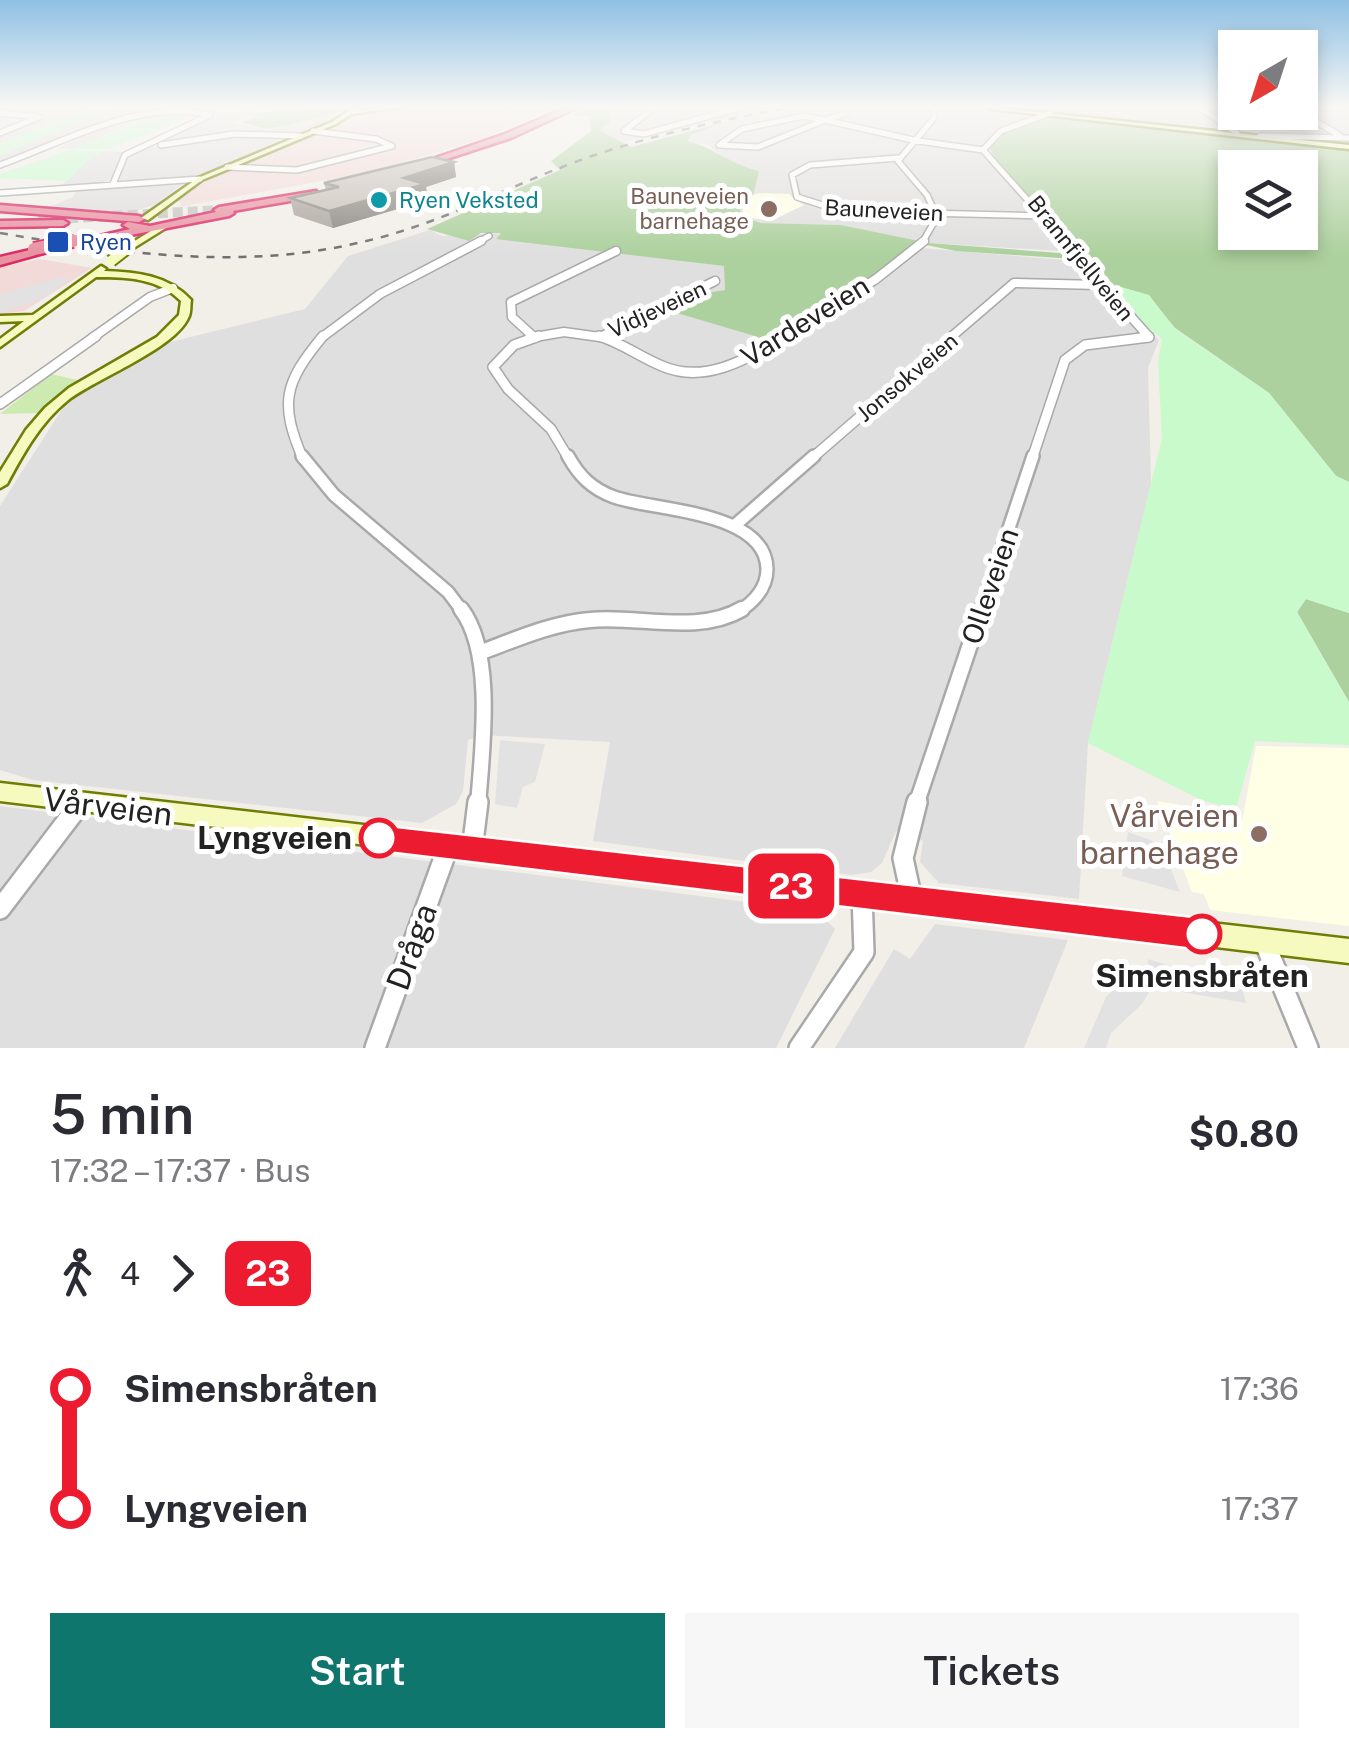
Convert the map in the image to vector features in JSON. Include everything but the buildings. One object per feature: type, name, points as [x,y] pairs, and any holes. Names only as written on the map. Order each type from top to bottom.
[{"type":"highway","points":[[440,156],[410,166],[442,156]]},
{"type":"highway","points":[[0,259],[165,218],[328,189],[218,209]]},
{"type":"highway","points":[[0,216],[138,226]]},
{"type":"highway","points":[[0,216],[44,218]]},
{"type":"street","points":[[0,165],[30,156]]},
{"type":"street","points":[[113,184],[120,161],[126,156]]},
{"type":"street","points":[[0,193],[200,179],[253,156]]},
{"type":"street","points":[[227,167],[297,170],[351,156]]},
{"type":"street","name":"Brannfjellveien","points":[[989,156],[1034,198],[1099,285],[1149,337]]},
{"type":"street","points":[[898,158],[902,170],[926,195],[936,214]]},
{"type":"street","name":"Bauneveien","points":[[898,158],[806,166],[792,175],[795,192],[811,205],[834,210],[1045,216]]},
{"type":"street","points":[[0,344],[129,247],[138,226],[165,218],[200,179]]},
{"type":"street","name":"Vardeveien","points":[[535,338],[564,334],[600,336],[672,371],[699,373],[733,366],[914,251],[929,236],[936,214]]},
{"type":"street","points":[[460,848],[479,818],[479,652],[472,622],[455,601],[311,470],[290,433],[287,404],[302,361],[342,318],[489,236]]},
{"type":"street","points":[[479,652],[590,619],[706,620],[732,614],[761,591],[767,570],[759,549],[734,526],[634,504],[586,482],[553,430],[494,373],[500,355],[535,338],[512,317],[510,302],[616,251]]},
{"type":"street","points":[[0,484],[31,430],[49,410],[178,324],[186,302],[174,288],[130,275],[94,274]]},
{"type":"street","name":"Vidjeveien","points":[[600,336],[686,294],[708,288],[715,281]]},
{"type":"street","name":"Jonsokveien","points":[[734,526],[1014,283],[1099,285]]},
{"type":"street","points":[[0,404],[150,298],[174,288]]},
{"type":"street","points":[[0,319],[34,318]]},
{"type":"street","name":"Olleveien","points":[[912,900],[903,858],[908,829],[1065,360],[1085,344],[1149,337]]},
{"type":"street","name":"Vårveien","points":[[0,792],[1349,951]]},
{"type":"street","points":[[0,909],[80,804]]},
{"type":"street","name":"Dråga","points":[[375,1048],[460,848]]},
{"type":"street","points":[[799,1048],[864,952],[862,894]]},
{"type":"street","points":[[1264,941],[1308,1048]]},
{"type":"shaded area","points":[[0,156],[19,156],[0,163]]},
{"type":"shaded area","points":[[121,156],[110,181],[59,188],[89,159]]},
{"type":"shaded area","points":[[129,156],[246,156],[198,176],[119,181],[122,164]]},
{"type":"shaded area","points":[[259,156],[425,156],[371,172],[179,207],[182,204],[178,201],[228,169]]},
{"type":"shaded area","points":[[723,156],[997,156],[1077,252],[929,243],[841,225],[761,223],[741,217],[736,197],[759,171],[736,166]]},
{"type":"shaded area","points":[[183,184],[154,205],[131,212],[102,214],[47,208],[73,197],[77,189]]},
{"type":"shaded area","name":"Bauneveien barnehage","points":[[760,193],[789,194],[804,205],[771,221],[744,217],[740,198]]},
{"type":"shaded area","points":[[430,230],[442,236],[503,233],[501,236],[725,266],[725,290],[698,294],[669,309],[868,285],[921,248],[1065,260],[1159,340],[1148,368],[1151,484],[1088,743],[1079,899],[939,883],[920,862],[923,841],[896,831],[882,863],[871,872],[852,875],[593,841],[610,742],[483,735],[468,740],[463,791],[456,804],[422,823],[33,780],[0,770],[0,506],[68,400],[170,342],[305,309],[348,256]]},
{"type":"shaded area","points":[[40,259],[92,268],[24,311],[0,315],[0,267]]},
{"type":"shaded area","points":[[58,278],[71,278],[41,299],[0,313],[0,295]]},
{"type":"shaded area","points":[[500,740],[545,744],[535,782],[523,787],[517,808],[495,804]]},
{"type":"shaded area","name":"Vårveien barnehage","points":[[1256,746],[1349,748],[1349,926],[1210,910],[1204,894],[1192,892],[1157,801],[1216,811],[1242,822]]},
{"type":"shaded area","points":[[0,806],[816,911],[835,929],[776,1048],[0,1048]]},
{"type":"shaded area","points":[[1128,832],[1161,844],[1180,892],[1122,876]]},
{"type":"shaded area","points":[[935,924],[1068,940],[1024,1048],[835,1048],[894,949],[910,959]]},
{"type":"shaded area","points":[[1148,959],[1242,988],[1246,1003],[1152,987],[1142,1004],[1111,1033],[1106,1048],[1084,1048],[1106,997],[1122,982],[1149,978]]},
{"type":"green space","points":[[54,156],[95,156],[67,181],[0,178],[0,174]]},
{"type":"green space","points":[[558,156],[722,156],[759,171],[753,196],[736,198],[742,217],[761,223],[841,225],[929,243],[1072,254],[1074,259],[956,251],[926,245],[775,342],[667,310],[698,294],[725,290],[724,266],[496,239],[501,233],[481,233],[469,241],[427,229],[560,170],[551,161]]},
{"type":"green space","points":[[994,156],[1218,156],[1218,250],[1318,250],[1318,156],[1349,156],[1349,482],[1336,476],[1269,393],[1175,328],[1148,295],[1110,284]]},
{"type":"green space","points":[[1110,284],[1149,295],[1175,329],[1269,393],[1336,476],[1349,482],[1349,613],[1306,599],[1297,612],[1349,703],[1349,745],[1255,741],[1236,809],[1203,801],[1088,743],[1162,438],[1158,362],[1162,339],[1133,315]]},
{"type":"green space","points":[[51,374],[82,381],[41,413],[0,414]]},
{"type":"green space","points":[[1306,599],[1349,613],[1349,702],[1297,612]]},
{"type":"tunnel","points":[[38,220],[219,210]]},
{"type":"railway","points":[[0,233],[181,256],[272,256],[317,251],[420,225],[594,156]]},
{"type":"bus line","name":"23","points":[[379,838],[1202,934]]},
{"type":"place","name":"Ryen Veksted","points":[[379,200]]},
{"type":"place","name":"Bauneveien barnehage","points":[[769,209]]},
{"type":"place","name":"Ryen","points":[[58,242]]},
{"type":"place","name":"Vårveien barnehage","points":[[1259,834]]},
{"type":"place","name":"Lyngveien","points":[[379,838]]},
{"type":"place","name":"Simensbråten","points":[[1202,934]]}]
